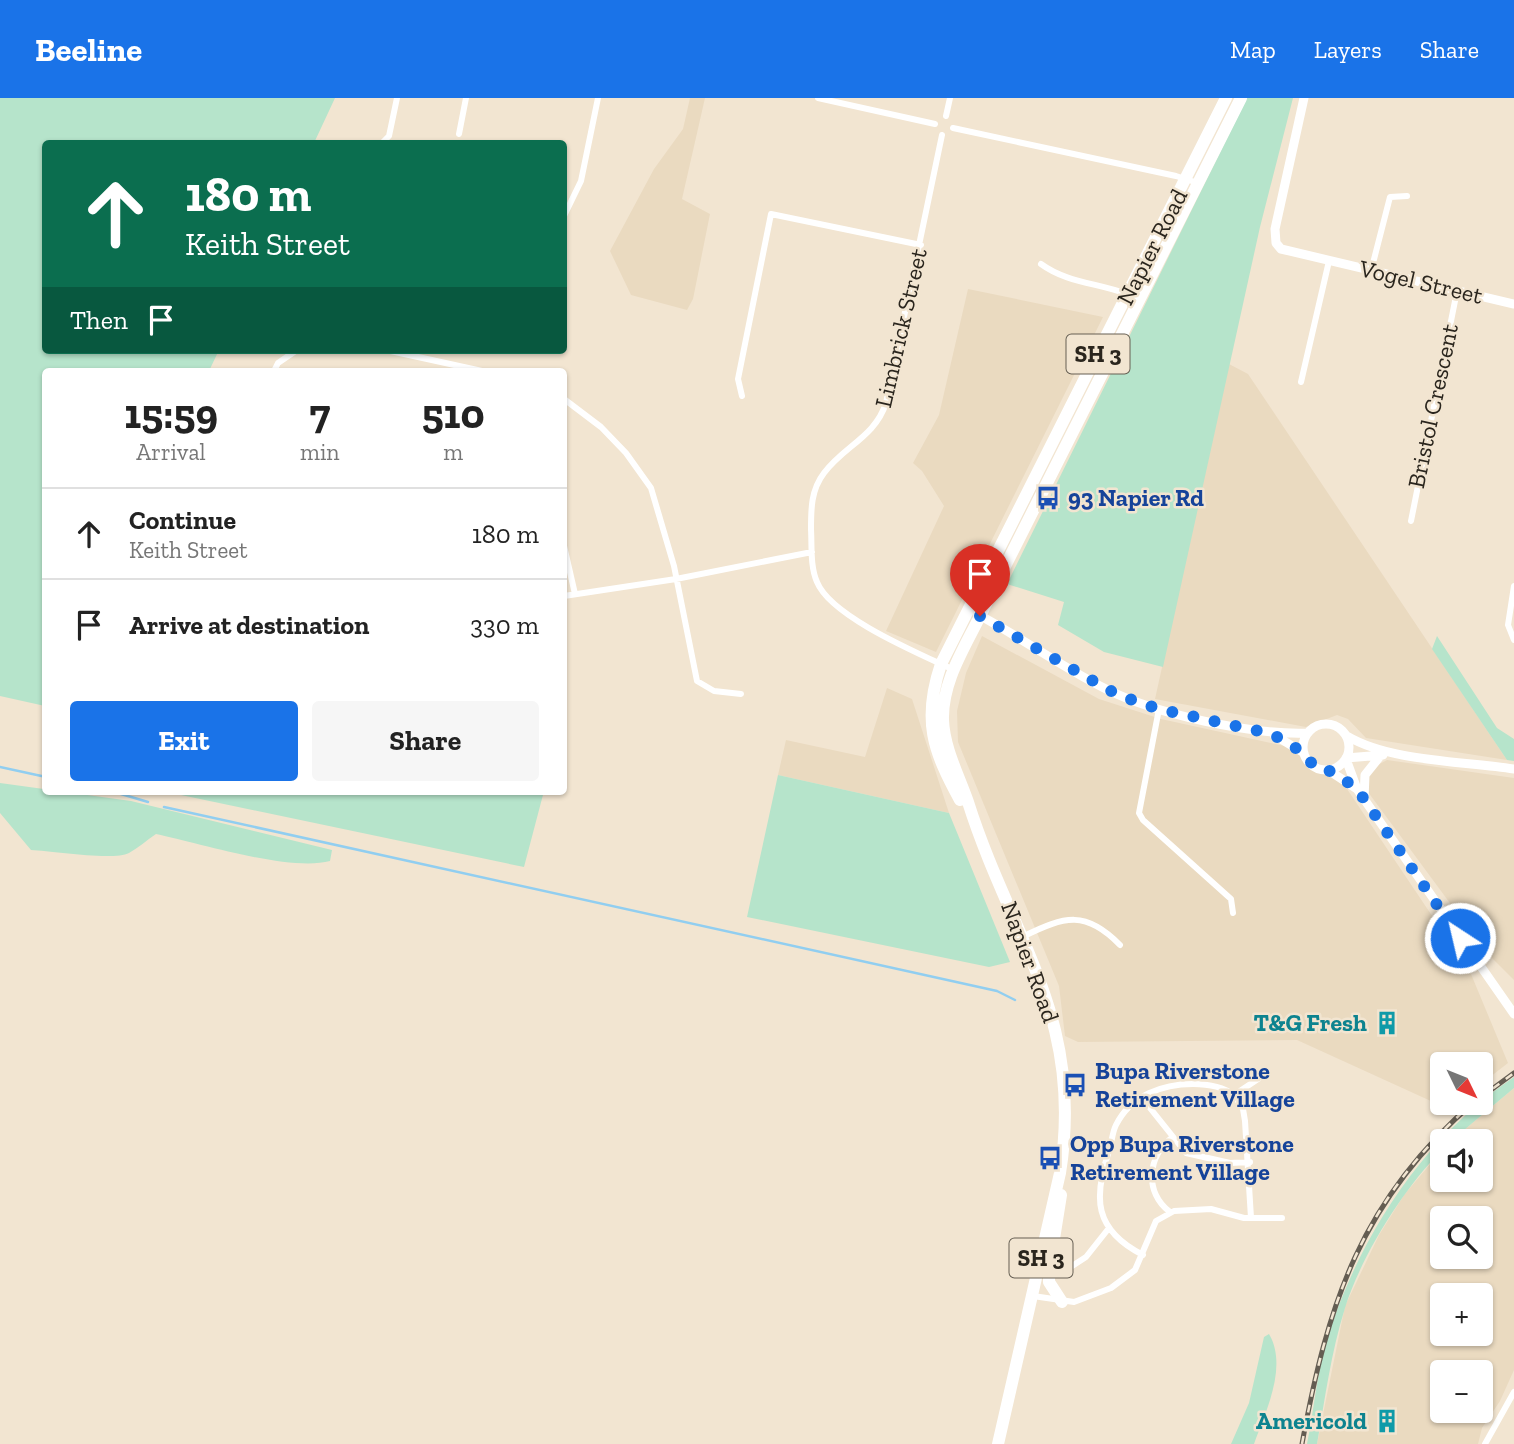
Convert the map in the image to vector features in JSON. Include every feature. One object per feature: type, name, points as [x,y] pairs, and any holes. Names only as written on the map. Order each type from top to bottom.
[{"type":"highway","name":"Napier Road","points":[[998,1444],[1060,1173],[1065,1107],[1060,1045],[1044,986],[970,815],[943,722],[948,667],[1192,181],[1226,98]]},
{"type":"highway","name":"Napier Road","points":[[1094,376],[1127,294],[1241,98]]},
{"type":"highway","points":[[1060,1173],[1062,1205],[1049,1282],[1062,1302]]},
{"type":"main road","name":"Vogel Street","points":[[1304,98],[1275,229],[1276,243],[1288,252],[1514,303]]},
{"type":"main road","points":[[975,613],[1101,687],[1159,709],[1272,734],[1307,733]]},
{"type":"main road","points":[[1357,789],[1328,770],[1310,764],[1304,753],[1303,742],[1307,733],[1316,725],[1329,723],[1339,727],[1347,736],[1370,747],[1396,753],[1514,769]]},
{"type":"main road","points":[[1272,734],[1304,753]]},
{"type":"main road","points":[[1347,736],[1349,747],[1346,758],[1357,789],[1514,1014]]},
{"type":"main road","points":[[1328,770],[1346,758],[1396,753]]},
{"type":"main road","points":[[1365,801],[1365,775],[1381,755]]},
{"type":"street","points":[[385,140],[389,135],[397,98]]},
{"type":"street","points":[[459,134],[466,98]]},
{"type":"street","points":[[567,210],[581,181],[598,98]]},
{"type":"street","points":[[818,98],[935,124],[942,135],[953,128],[953,121],[946,116],[939,117],[935,124]]},
{"type":"street","points":[[946,116],[950,98]]},
{"type":"street","points":[[953,128],[1192,181]]},
{"type":"street","name":"Limbrick Street","points":[[942,135],[921,245],[883,414],[869,433],[831,465],[817,483],[811,505],[812,552],[817,583],[829,599],[884,638],[948,667]]},
{"type":"street","points":[[1371,271],[1390,197],[1408,196]]},
{"type":"street","points":[[742,396],[738,379],[771,214],[921,245]]},
{"type":"street","name":"Vogel Street","points":[[1301,382],[1329,261]]},
{"type":"street","points":[[1041,264],[1059,277],[1127,294]]},
{"type":"street","name":"Bristol Crescent","points":[[1411,521],[1457,291]]},
{"type":"street","points":[[276,368],[291,354]]},
{"type":"street","points":[[404,354],[468,368]]},
{"type":"street","points":[[567,401],[601,427],[626,453],[651,488],[676,579],[697,681],[714,691],[741,694]]},
{"type":"street","points":[[567,595],[676,579],[812,552]]},
{"type":"street","points":[[567,559],[575,594]]},
{"type":"street","points":[[1514,586],[1508,625],[1514,640]]},
{"type":"street","points":[[1159,709],[1139,813],[1143,820],[1231,899],[1233,913]]},
{"type":"street","points":[[1024,936],[1073,918],[1103,928],[1120,945]]},
{"type":"street","points":[[1234,1096],[1261,1077]]},
{"type":"street","points":[[1143,1255],[1124,1244],[1109,1228],[1099,1208],[1104,1163],[1116,1125],[1142,1098],[1156,1089],[1175,1084],[1219,1087],[1234,1096],[1242,1109],[1250,1162],[1251,1218]]},
{"type":"street","points":[[1142,1098],[1181,1150],[1199,1158],[1250,1162]]},
{"type":"street","points":[[1170,1212],[1155,1193],[1152,1171],[1156,1154],[1172,1137]]},
{"type":"street","points":[[1033,1296],[1062,1302],[1092,1298],[1111,1288],[1135,1270],[1143,1255],[1151,1227],[1170,1212],[1182,1208],[1211,1209],[1251,1218],[1282,1217]]},
{"type":"street","points":[[1066,1270],[1086,1257],[1109,1228]]},
{"type":"street","points":[[1485,1444],[1514,1392]]},
{"type":"shaded area","points":[[690,98],[705,98],[682,199],[710,214],[693,299],[687,310],[631,295],[610,251],[654,169],[683,129]]},
{"type":"shaded area","points":[[968,289],[1103,317],[936,652],[886,631],[944,506],[922,471],[913,463],[939,415]]},
{"type":"shaded area","points":[[1229,364],[1248,374],[1507,760],[1366,738],[1348,719],[1337,715],[1306,727],[1155,699]]},
{"type":"shaded area","points":[[982,636],[1099,699],[1161,719],[1298,749],[1341,780],[1471,974],[1508,1063],[1493,1075],[1493,1052],[1430,1052],[1430,1101],[1297,1040],[1078,1042],[1065,1036],[1059,986],[958,742],[957,711],[966,673]]},
{"type":"shaded area","points":[[887,688],[912,699],[949,813],[778,775],[786,740],[865,757]]},
{"type":"shaded area","points":[[1387,760],[1514,778],[1514,980],[1486,952],[1368,792],[1368,776],[1374,767]]},
{"type":"shaded area","points":[[1514,1088],[1514,1370],[1493,1412],[1493,1360],[1430,1360],[1430,1423],[1485,1423],[1478,1444],[1317,1444],[1345,1306],[1379,1235],[1404,1195],[1430,1164],[1430,1192],[1493,1192],[1493,1129],[1465,1129],[1482,1115],[1493,1115],[1493,1106]]},
{"type":"green space","points":[[0,98],[335,98],[315,140],[42,140],[42,354],[217,354],[210,368],[42,368],[42,705],[0,696]]},
{"type":"green space","points":[[1247,98],[1293,98],[1260,227],[1163,667],[1104,652],[1058,625],[1064,602],[1007,584]]},
{"type":"green space","points":[[1437,636],[1497,728],[1514,739],[1514,761],[1507,760],[1432,649]]},
{"type":"green space","points":[[778,775],[949,813],[1010,962],[989,967],[747,917]]},
{"type":"green space","points":[[0,783],[42,789],[42,795],[87,795],[131,801],[332,850],[330,861],[292,863],[156,834],[129,853],[121,855],[97,856],[31,850],[0,813]]},
{"type":"green space","points":[[181,795],[543,795],[524,867]]},
{"type":"green space","points":[[1514,1077],[1514,1088],[1493,1106],[1493,1093]]},
{"type":"green space","points":[[1467,1115],[1482,1115],[1465,1129],[1451,1129]]},
{"type":"green space","points":[[1430,1152],[1430,1164],[1385,1224],[1352,1288],[1340,1325],[1317,1444],[1307,1444],[1327,1339],[1341,1300],[1377,1226]]},
{"type":"green space","points":[[1269,1334],[1274,1347],[1276,1374],[1269,1403],[1254,1444],[1231,1444],[1249,1403],[1264,1337]]},
{"type":"waterway","points":[[0,767],[42,776]]},
{"type":"waterway","points":[[124,795],[148,802]]},
{"type":"waterway","points":[[164,807],[997,991],[1015,1000]]},
{"type":"railway","points":[[1493,1088],[1514,1073]]},
{"type":"railway","points":[[1302,1444],[1324,1344],[1355,1256],[1403,1177],[1435,1139],[1460,1115]]},
{"type":"place","name":"93 Napier Rd","points":[[1048,498]]},
{"type":"place","name":"T&G Fresh","points":[[1387,1023]]},
{"type":"place","name":"Bupa Riverstone Retirement Village","points":[[1075,1085]]},
{"type":"place","name":"Opp Bupa Riverstone Retirement Village","points":[[1050,1158]]},
{"type":"place","name":"Americold","points":[[1387,1421]]},
{"type":"route","points":[[980,616],[1118,695],[1159,709],[1272,734],[1304,753],[1315,768],[1334,772],[1357,789],[1460,938]]}]
